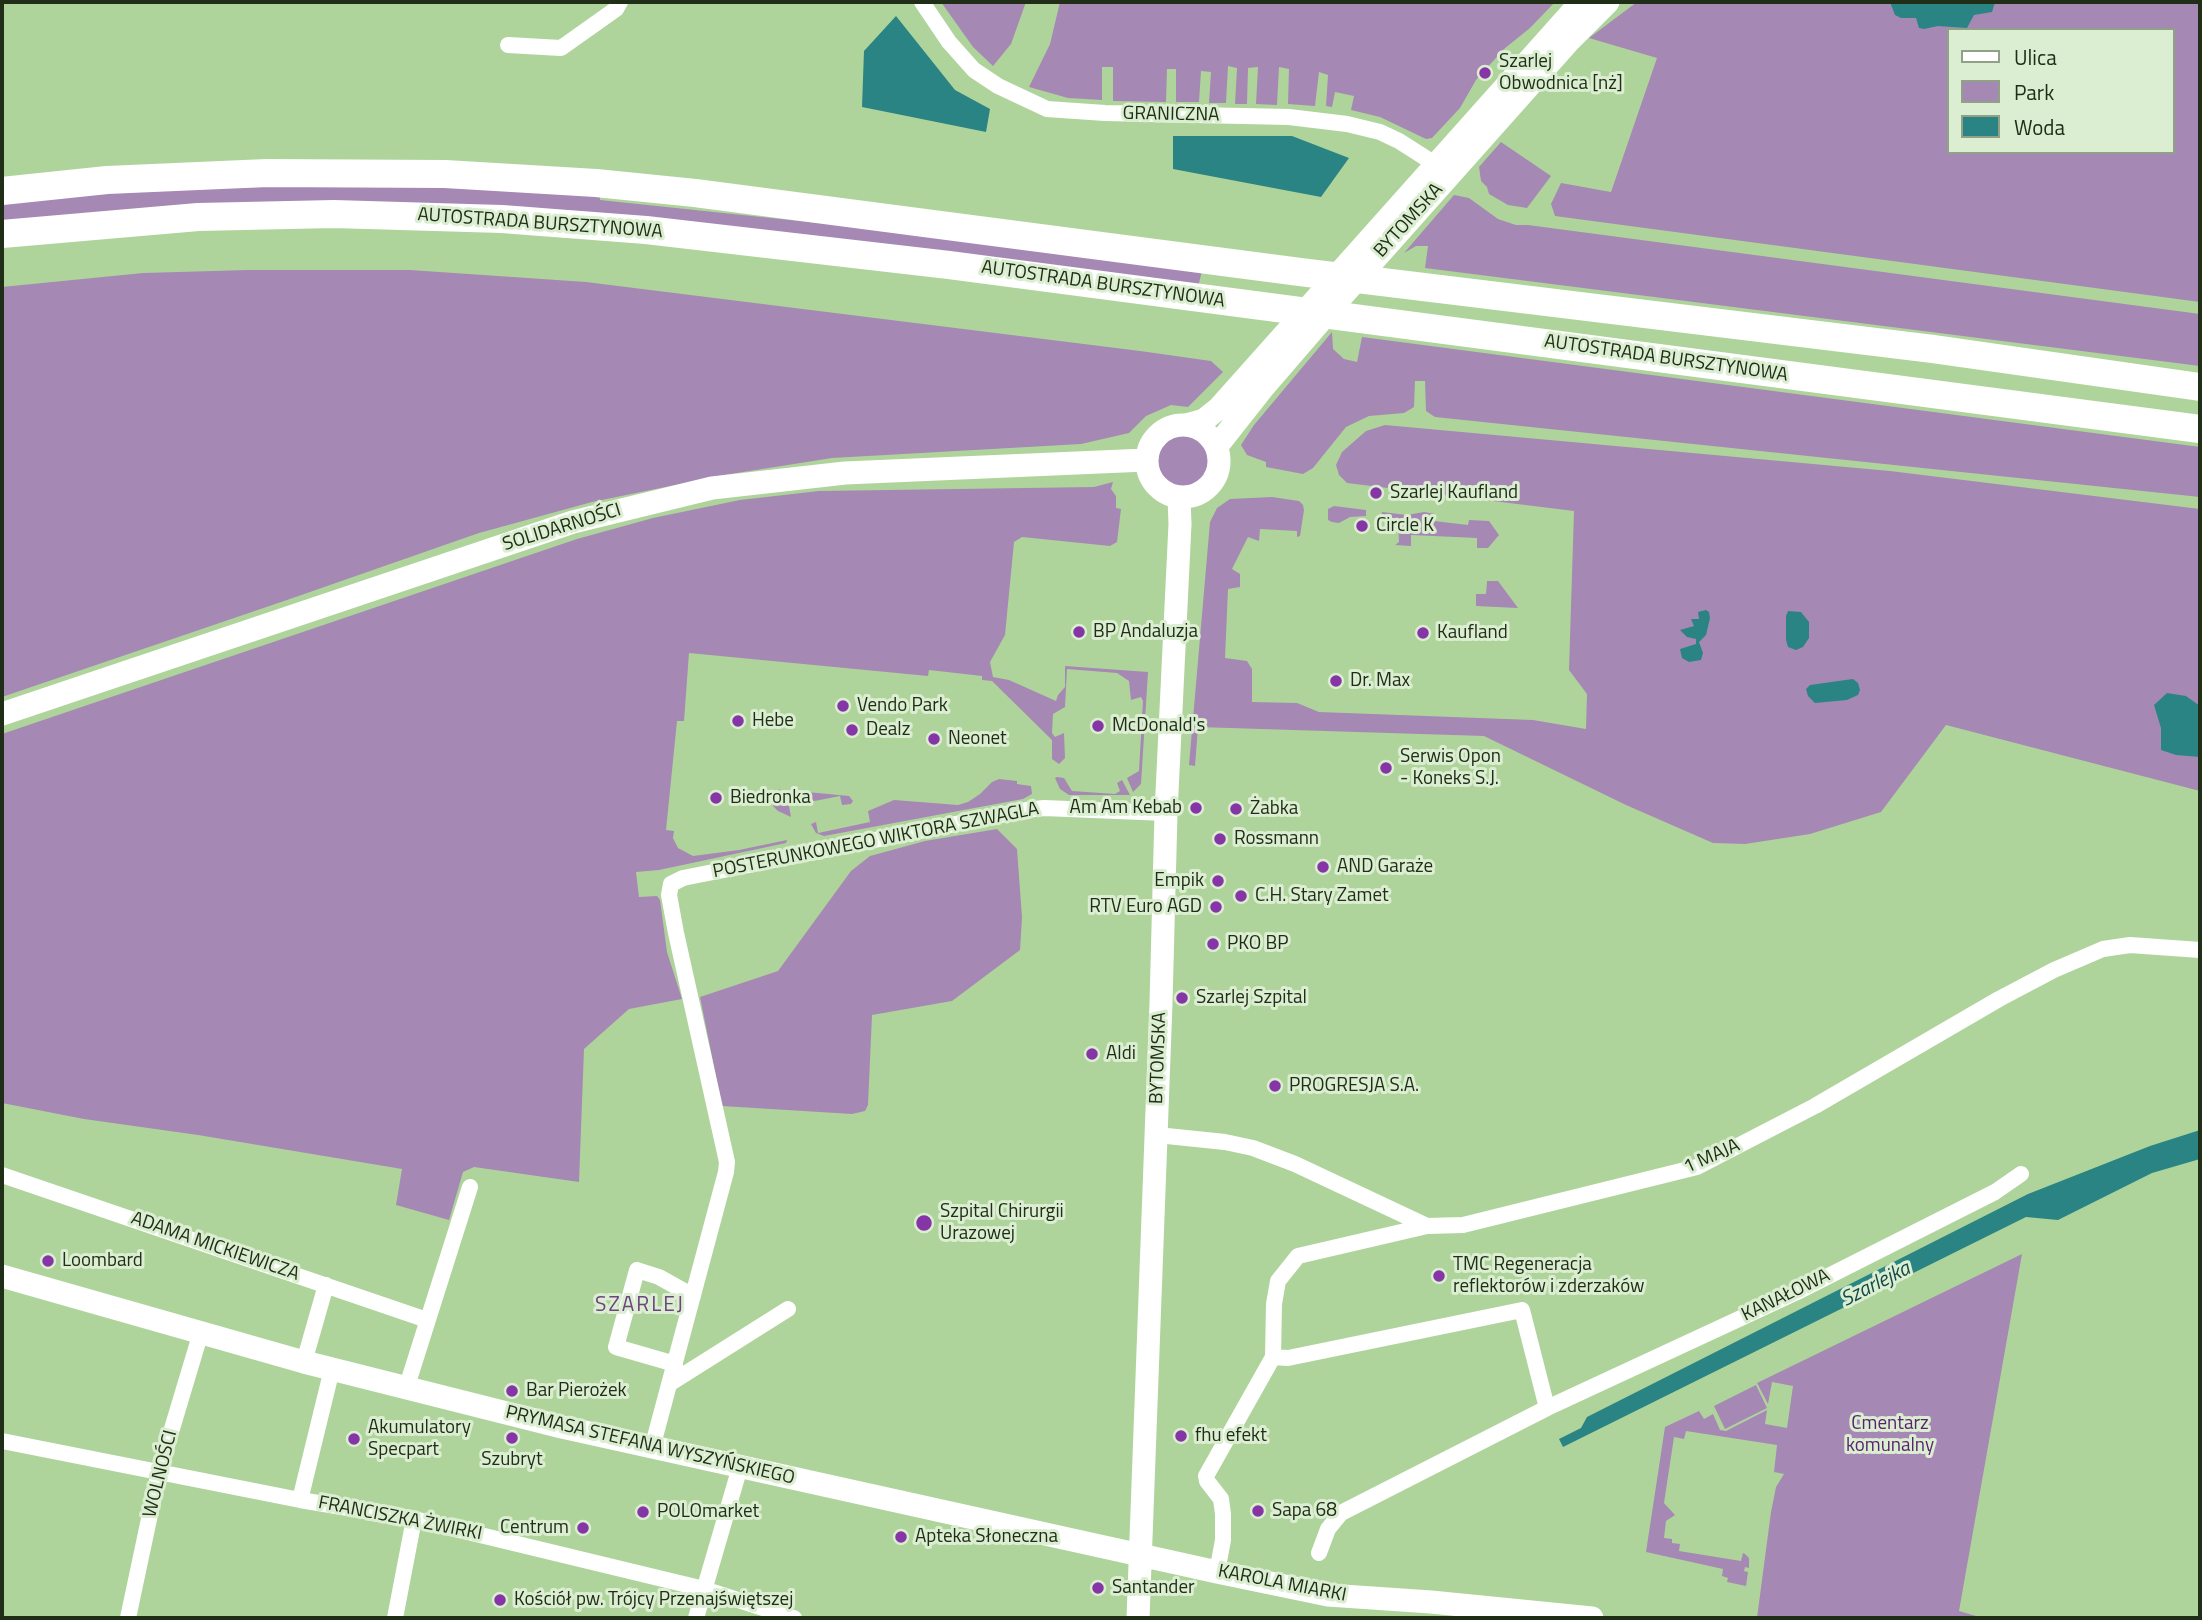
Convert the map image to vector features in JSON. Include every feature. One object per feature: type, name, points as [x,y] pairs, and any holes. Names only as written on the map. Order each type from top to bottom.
[{"type":"highway","name":"AUTOSTRADA BURSZTYNOWA","points":[[2,191],[107,180],[255,173],[367,172],[484,176],[695,193],[1300,272],[1934,349],[2200,387]]},
{"type":"highway","name":"AUTOSTRADA BURSZTYNOWA","points":[[2,234],[110,223],[257,215],[502,219],[646,230],[1271,307],[2200,429]]},
{"type":"street","points":[[508,45],[561,48],[616,9],[620,2]]},
{"type":"street","name":"GRANICZNA","points":[[922,2],[949,42],[974,70],[1007,91],[1047,109],[1323,120],[1380,132],[1417,151],[1443,169]]},
{"type":"street","name":"BYTOMSKA","points":[[1217,446],[1581,2]]},
{"type":"street","name":"BYTOMSKA","points":[[1186,425],[1204,420],[1219,408],[1443,169],[1608,2]]},
{"type":"street","points":[[1186,425],[1204,431],[1217,446],[1220,457],[1216,479],[1200,494],[1179,498],[1170,496],[1157,487],[1149,474],[1146,460],[1149,449],[1163,430],[1186,425]]},
{"type":"street","name":"SOLIDARNOŚCI","points":[[2,714],[573,522],[712,488],[845,473],[1146,460]]},
{"type":"street","name":"BYTOMSKA","points":[[1138,1618],[1157,1136],[1166,813],[1180,538],[1179,498]]},
{"type":"street","name":"POSTERUNKOWEGO WIKTORA SZWAGLA","points":[[693,1296],[727,1162],[676,933],[669,895],[671,884],[683,878],[1026,810],[1054,808],[1166,813]]},
{"type":"street","name":"1 MAJA","points":[[1157,1136],[1225,1142],[1253,1148],[1295,1164],[1427,1226],[1464,1225],[1697,1167],[1815,1106],[1999,999],[2076,960],[2104,949],[2130,945],[2200,950]]},
{"type":"street","name":"KANAŁOWA","points":[[1319,1553],[1328,1529],[1341,1513],[1547,1408],[1809,1286],[1995,1192],[2021,1174]]},
{"type":"street","name":"ADAMA MICKIEWICZA","points":[[2,1175],[428,1320]]},
{"type":"street","points":[[406,1388],[470,1187]]},
{"type":"street","points":[[1217,1572],[1223,1540],[1222,1499],[1206,1476],[1273,1357],[1274,1304],[1278,1281],[1298,1256],[1427,1226]]},
{"type":"street","points":[[652,1448],[675,1364],[693,1296],[659,1276],[637,1270],[616,1347],[675,1364]]},
{"type":"street","name":"PRYMASA STEFANA WYSZYŃSKIEGO","points":[[2,1276],[303,1362],[406,1388],[652,1448],[1140,1555]]},
{"type":"street","points":[[303,1362],[326,1285]]},
{"type":"street","points":[[669,1384],[788,1309]]},
{"type":"street","points":[[1273,1357],[1287,1358],[1522,1310],[1547,1408]]},
{"type":"street","name":"WOLNOŚCI","points":[[128,1618],[159,1472],[201,1332]]},
{"type":"street","points":[[300,1500],[332,1369]]},
{"type":"street","name":"FRANCISZKA ŻWIRKI","points":[[2,1441],[300,1500],[414,1519],[704,1589],[794,1618]]},
{"type":"street","points":[[696,1618],[740,1468]]},
{"type":"street","points":[[395,1618],[414,1519]]},
{"type":"street","name":"KAROLA MIARKI","points":[[1140,1555],[1328,1595],[1592,1618]]},
{"type":"green space","points":[[941,2],[1026,2],[1011,44],[993,66],[973,47]]},
{"type":"green space","points":[[1060,2],[1555,2],[1530,28],[1504,49],[1476,80],[1460,108],[1432,138],[1426,139],[1380,117],[1351,110],[1354,96],[1335,92],[1332,107],[1326,106],[1328,75],[1319,72],[1315,106],[1288,104],[1289,69],[1279,67],[1277,105],[1256,104],[1258,67],[1248,68],[1247,104],[1235,104],[1237,68],[1228,66],[1226,103],[1209,103],[1211,72],[1201,71],[1199,102],[1176,102],[1176,69],[1167,69],[1166,102],[1113,101],[1113,67],[1102,67],[1102,100],[1068,98],[1029,87],[1050,44]]},
{"type":"green space","points":[[1637,2],[2200,2],[2200,302],[1555,216],[1551,204],[1561,183],[1611,192],[1657,58],[1589,38]]},
{"type":"green space","points":[[1501,142],[1551,176],[1527,208],[1508,205],[1489,194],[1481,181],[1479,167]]},
{"type":"green space","points":[[397,183],[600,194],[600,200],[875,229],[1202,271],[1198,287],[754,231],[2,224],[2,201],[98,192]]},
{"type":"green space","points":[[1454,195],[1469,198],[1498,219],[1516,225],[2200,314],[2200,366],[1425,268],[1428,246],[1416,246],[1404,253]]},
{"type":"green space","points":[[410,270],[586,282],[1211,361],[1223,372],[1188,407],[1171,405],[1146,416],[1129,433],[1081,444],[832,458],[724,475],[592,502],[479,533],[2,697],[2,287],[143,273]]},
{"type":"green space","points":[[1332,332],[1333,349],[1344,359],[1357,362],[1362,337],[2200,447],[2200,497],[1435,417],[1426,411],[1425,381],[1415,381],[1414,407],[1404,413],[1369,416],[1346,427],[1313,468],[1303,474],[1266,467],[1266,462],[1247,455],[1241,445],[1254,425]]},
{"type":"green space","points":[[1385,425],[1890,471],[2200,509],[2200,791],[1946,725],[1881,812],[1810,834],[1745,844],[1713,843],[1626,805],[1484,736],[1198,727],[1195,766],[1189,765],[1210,522],[1217,508],[1230,499],[1272,497],[1299,501],[1304,510],[1300,536],[1297,537],[1297,531],[1260,529],[1259,541],[1248,537],[1232,569],[1240,574],[1240,587],[1228,589],[1225,658],[1247,661],[1252,669],[1252,702],[1297,703],[1319,712],[1533,720],[1586,729],[1587,694],[1569,670],[1574,511],[1347,483],[1339,475],[1336,465],[1342,452],[1366,431]]},
{"type":"green space","points":[[1184,435],[1194,437],[1202,443],[1208,451],[1208,471],[1202,479],[1194,485],[1184,487],[1174,485],[1166,479],[1160,471],[1158,461],[1160,451],[1166,443],[1174,437]]},
{"type":"green space","points":[[1113,482],[1111,489],[1116,496],[1116,508],[1121,509],[1117,542],[1110,546],[1022,537],[1014,542],[1005,635],[990,662],[993,677],[1009,680],[1056,701],[1065,687],[1065,666],[1148,672],[1141,784],[1133,792],[1127,778],[1139,771],[1143,701],[1141,697],[1131,700],[1129,681],[1117,673],[1067,669],[1065,707],[1053,714],[1052,733],[1055,737],[1064,733],[1065,758],[1059,764],[1052,759],[1052,740],[992,681],[982,680],[982,676],[929,670],[928,676],[689,653],[684,721],[677,721],[666,830],[674,831],[673,838],[678,848],[693,856],[787,840],[786,843],[659,870],[636,872],[639,897],[657,896],[660,900],[667,952],[682,999],[629,1009],[584,1049],[579,1182],[474,1167],[463,1172],[449,1220],[396,1205],[402,1169],[84,1119],[2,1103],[2,734],[577,539],[653,518],[740,500],[819,491],[1094,487]]},
{"type":"green space","points":[[1334,506],[1366,510],[1366,516],[1350,517],[1339,523],[1332,522],[1328,520],[1328,509]]},
{"type":"green space","points":[[1382,512],[1407,515],[1424,512],[1435,514],[1434,521],[1468,525],[1469,520],[1489,521],[1499,535],[1488,548],[1477,548],[1477,538],[1411,535],[1411,546],[1395,545],[1399,542],[1398,520],[1381,519]]},
{"type":"green space","points":[[1487,581],[1498,581],[1518,608],[1476,606],[1476,594],[1486,594]]},
{"type":"green space","points":[[1055,778],[1064,778],[1072,791],[1115,794],[1120,791],[1117,783],[1122,780],[1130,795],[1069,795],[1060,789]]},
{"type":"green space","points":[[999,779],[1031,786],[1032,794],[1023,799],[824,836],[816,833],[811,824],[816,822],[818,833],[870,822],[868,811],[894,800],[958,805],[968,802]]},
{"type":"green space","points":[[780,789],[779,799],[805,802],[807,792],[849,796],[853,801],[851,804],[842,805],[840,796],[789,806],[791,817],[773,806],[773,793]]},
{"type":"green space","points":[[997,829],[1017,849],[1022,917],[1020,950],[952,1001],[872,1015],[868,1105],[865,1111],[852,1114],[722,1106],[700,997],[778,971],[851,871],[870,856],[925,841]]},
{"type":"green space","name":"Cmentarz komunalny","points":[[2022,1254],[1959,1611],[1983,1618],[1757,1618],[1771,1512],[1776,1487],[1784,1474],[1774,1472],[1777,1445],[1686,1431],[1684,1439],[1674,1437],[1664,1503],[1675,1515],[1666,1521],[1664,1538],[1680,1544],[1679,1551],[1741,1561],[1743,1553],[1745,1554],[1749,1558],[1749,1568],[1745,1567],[1744,1571],[1748,1572],[1746,1586],[1727,1582],[1728,1578],[1722,1576],[1723,1569],[1646,1552],[1665,1427],[1699,1411],[1704,1419],[1713,1414],[1720,1430],[1726,1431],[1767,1410],[1765,1424],[1787,1428],[1793,1386],[1772,1382],[1768,1404],[1757,1383]]},
{"type":"green space","points":[[1756,1385],[1767,1408],[1725,1429],[1714,1406]]},
{"type":"water","points":[[1890,2],[1995,2],[1992,12],[1974,15],[1967,28],[1938,26],[1924,29],[1919,28],[1916,18],[1901,18],[1895,15]]},
{"type":"water","points":[[896,16],[955,90],[990,109],[986,132],[862,107],[864,51]]},
{"type":"water","points":[[1173,136],[1292,136],[1349,158],[1321,197],[1173,169]]},
{"type":"water","points":[[1706,610],[1710,618],[1706,635],[1699,642],[1703,653],[1701,660],[1689,662],[1682,658],[1680,649],[1696,644],[1696,639],[1687,637],[1680,630],[1694,626],[1691,619],[1699,619],[1698,612]]},
{"type":"water","points":[[1788,611],[1801,612],[1809,622],[1809,638],[1803,647],[1796,650],[1788,647],[1786,640]]},
{"type":"water","points":[[1853,679],[1860,690],[1858,695],[1847,700],[1815,703],[1808,696],[1806,689],[1810,685]]},
{"type":"water","points":[[2167,693],[2186,696],[2200,706],[2200,757],[2176,755],[2161,750],[2161,728],[2154,705]]},
{"type":"water","name":"Szarlejka","points":[[2200,1130],[2200,1159],[2152,1173],[2058,1220],[2026,1217],[1563,1447],[1559,1439],[1581,1428],[1587,1417],[2028,1194],[2150,1146]]},
{"type":"place","name":"Szarlej Obwodnica [nż]","points":[[1485,73]]},
{"type":"place","name":"Szarlej Kaufland","points":[[1376,493]]},
{"type":"place","name":"Circle K","points":[[1362,526]]},
{"type":"place","name":"BP Andaluzja","points":[[1079,632]]},
{"type":"place","name":"Kaufland","points":[[1423,633]]},
{"type":"place","name":"Dr. Max","points":[[1336,681]]},
{"type":"place","name":"Vendo Park","points":[[843,706]]},
{"type":"place","name":"Hebe","points":[[738,721]]},
{"type":"place","name":"McDonald's","points":[[1098,726]]},
{"type":"place","name":"Dealz","points":[[852,730]]},
{"type":"place","name":"Neonet","points":[[934,739]]},
{"type":"place","name":"Serwis Opon - Koneks S.J.","points":[[1386,768]]},
{"type":"place","name":"Biedronka","points":[[716,798]]},
{"type":"place","name":"Am Am Kebab","points":[[1196,808]]},
{"type":"place","name":"Żabka","points":[[1236,809]]},
{"type":"place","name":"Rossmann","points":[[1220,839]]},
{"type":"place","name":"AND Garaże","points":[[1323,867]]},
{"type":"place","name":"Empik","points":[[1218,881]]},
{"type":"place","name":"C.H. Stary Zamet","points":[[1241,896]]},
{"type":"place","name":"RTV Euro AGD","points":[[1216,907]]},
{"type":"place","name":"PKO BP","points":[[1213,944]]},
{"type":"place","name":"Szarlej Szpital","points":[[1182,998]]},
{"type":"place","name":"Aldi","points":[[1092,1054]]},
{"type":"place","name":"PROGRESJA S.A.","points":[[1275,1086]]},
{"type":"place","name":"Szpital Chirurgii Urazowej","points":[[924,1223]]},
{"type":"place","name":"Loombard","points":[[48,1261]]},
{"type":"place","name":"TMC Regeneracja reflektorów i zderzaków","points":[[1439,1276]]},
{"type":"place","name":"Bar Pierożek","points":[[512,1391]]},
{"type":"place","name":"fhu efekt","points":[[1181,1436]]},
{"type":"place","name":"Szubryt","points":[[512,1438]]},
{"type":"place","name":"Akumulatory Specpart","points":[[354,1439]]},
{"type":"place","name":"Sapa 68","points":[[1258,1511]]},
{"type":"place","name":"POLOmarket","points":[[643,1512]]},
{"type":"place","name":"Centrum","points":[[583,1528]]},
{"type":"place","name":"Apteka Słoneczna","points":[[901,1537]]},
{"type":"place","name":"Santander","points":[[1098,1588]]},
{"type":"place","name":"Kościół pw. Trójcy Przenajświętszej","points":[[500,1600]]},
{"type":"district","name":"SZARLEJ","points":[[640,1306]]}]
